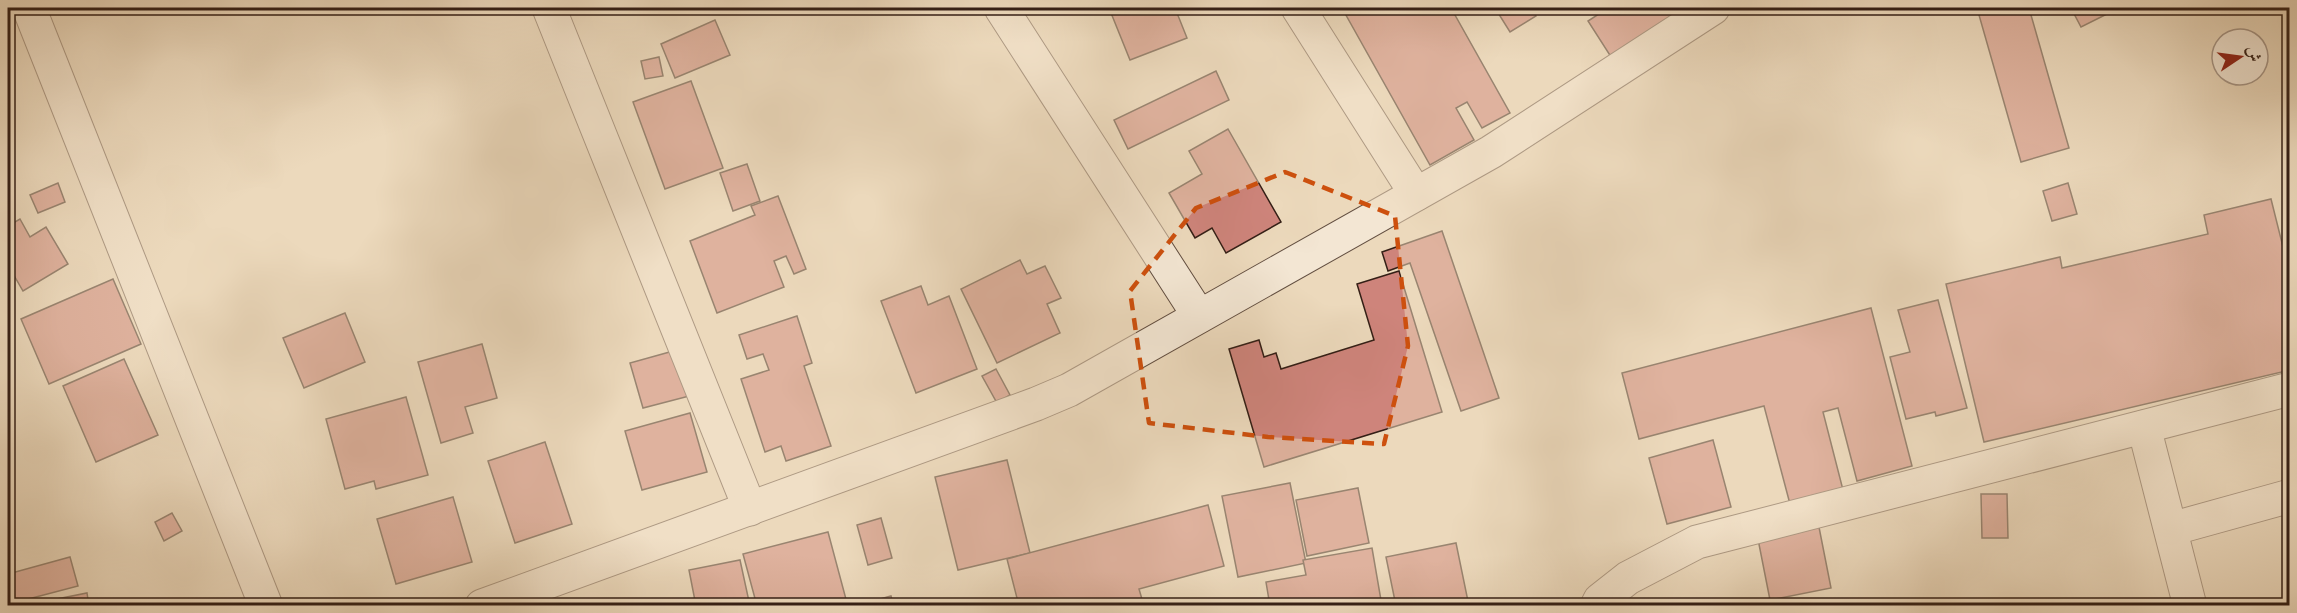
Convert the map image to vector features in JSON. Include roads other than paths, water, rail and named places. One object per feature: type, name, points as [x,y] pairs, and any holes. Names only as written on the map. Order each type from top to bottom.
[{"type":"street","points":[[29,8],[266,606]]},
{"type":"street","points":[[549,8],[750,509]]},
{"type":"street","points":[[1001,8],[1199,316]]},
{"type":"street","points":[[1298,8],[1416,194]]},
{"type":"street","points":[[482,606],[1069,390],[1491,153],[1713,8]]},
{"type":"street","points":[[1597,606],[1600,600],[1628,578],[1697,542],[2289,389]]},
{"type":"street","points":[[2144,427],[2190,606]]},
{"type":"street","points":[[2171,529],[2289,496]]}]
